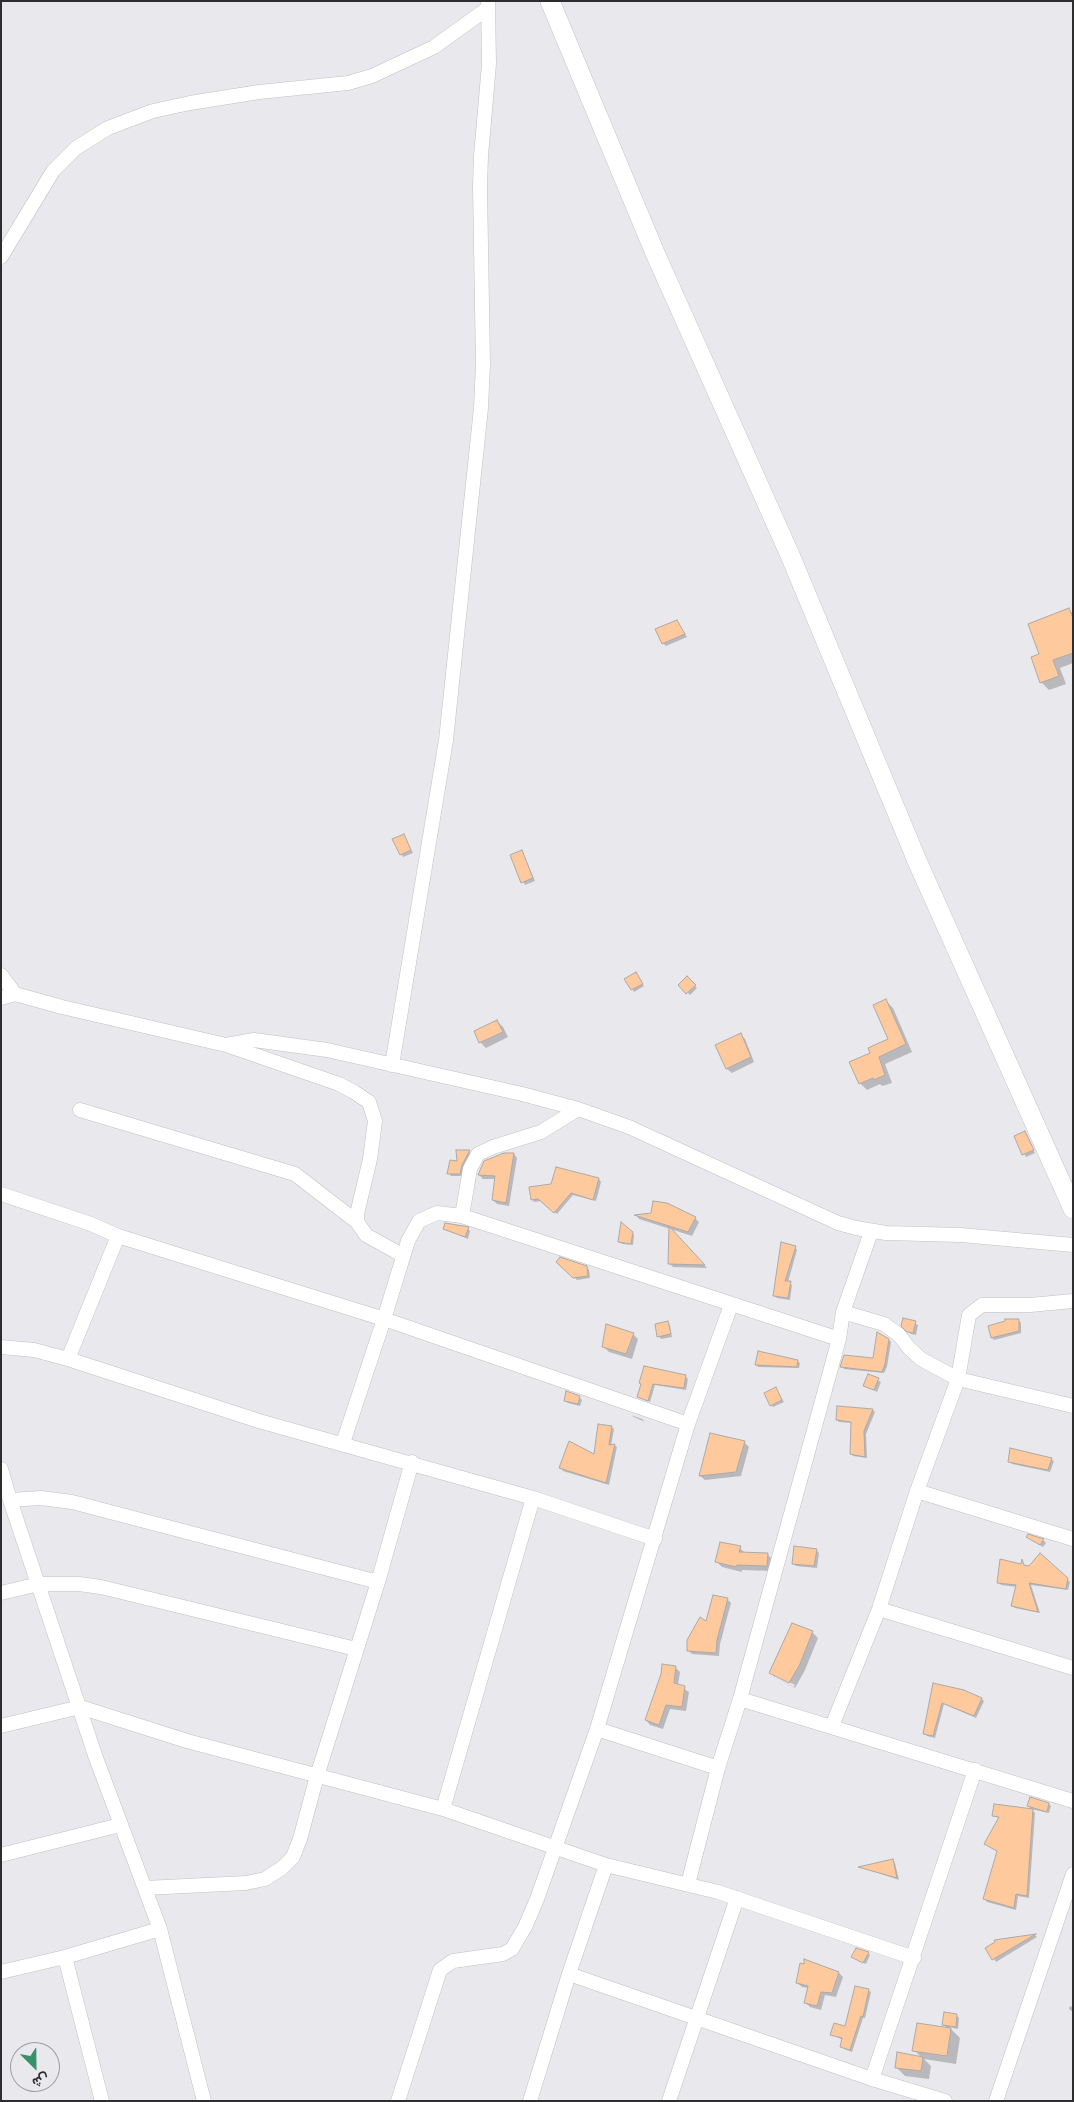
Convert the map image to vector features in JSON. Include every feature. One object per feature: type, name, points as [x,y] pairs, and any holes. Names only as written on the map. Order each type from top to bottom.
[{"type":"main road","points":[[550,1],[655,253],[790,555],[918,863],[1073,1209]]},
{"type":"street","points":[[1,257],[54,171],[76,148],[108,128],[153,111],[190,103],[259,92],[348,83],[372,76],[434,47],[488,5]]},
{"type":"street","points":[[392,1065],[446,740],[481,408],[483,364],[480,186],[489,64],[488,5]]},
{"type":"street","points":[[1,975],[8,996],[226,1045],[339,1084],[369,1102],[374,1115],[375,1130],[357,1214],[357,1222]]},
{"type":"street","points":[[226,1045],[254,1040],[327,1050],[522,1094],[578,1109],[651,1136],[838,1222],[871,1232],[961,1235],[1073,1246]]},
{"type":"street","points":[[462,1216],[470,1169],[478,1154],[488,1148],[541,1132],[578,1109]]},
{"type":"street","points":[[80,1110],[295,1174],[357,1222],[366,1235],[402,1255]]},
{"type":"street","points":[[1,1194],[91,1224],[118,1236],[384,1319],[688,1424]]},
{"type":"street","points":[[343,1444],[384,1319],[402,1255],[414,1228],[426,1216],[436,1213],[447,1212],[462,1216],[838,1339]]},
{"type":"street","points":[[688,1884],[718,1768],[740,1699],[838,1339],[843,1312],[871,1232]]},
{"type":"street","points":[[68,1359],[118,1236]]},
{"type":"street","points":[[832,1726],[879,1609],[917,1492],[958,1379],[969,1315],[982,1305],[1030,1305],[1073,1301]]},
{"type":"street","points":[[398,2101],[440,1970],[453,1961],[503,1954],[512,1949],[525,1927],[537,1899],[557,1847],[597,1728],[688,1424],[731,1304]]},
{"type":"street","points":[[843,1312],[884,1324],[900,1336],[921,1359],[958,1379],[1073,1406]]},
{"type":"street","points":[[1,1347],[34,1350],[68,1359],[183,1398],[533,1498],[655,1539]]},
{"type":"street","points":[[145,1888],[246,1883],[265,1879],[282,1868],[292,1857],[300,1839],[317,1776],[378,1582],[412,1462]]},
{"type":"street","points":[[1,1468],[10,1500],[120,1824],[160,1929],[204,2101]]},
{"type":"street","points":[[917,1492],[1073,1538]]},
{"type":"street","points":[[10,1500],[41,1498],[72,1502],[378,1582]]},
{"type":"street","points":[[443,1809],[533,1498]]},
{"type":"street","points":[[1,1593],[39,1584],[79,1584],[101,1587],[356,1649]]},
{"type":"street","points":[[879,1609],[1073,1668]]},
{"type":"street","points":[[740,1699],[1073,1801]]},
{"type":"street","points":[[1,1726],[80,1707],[187,1741],[443,1809],[606,1865],[688,1884],[736,1898],[914,1958]]},
{"type":"street","points":[[597,1728],[718,1768]]},
{"type":"street","points":[[872,2079],[914,1958],[975,1770]]},
{"type":"street","points":[[1,1855],[120,1824]]},
{"type":"street","points":[[530,2101],[569,1974],[606,1865]]},
{"type":"street","points":[[996,2101],[1073,1874]]},
{"type":"street","points":[[669,2101],[736,1898]]},
{"type":"street","points":[[1,1972],[160,1929]]},
{"type":"street","points":[[64,1956],[102,2101]]},
{"type":"street","points":[[569,1974],[872,2079],[946,2101]]},
{"type":"building","points":[[1069,608],[1073,618],[1073,653],[1053,660],[1059,676],[1040,683],[1031,657],[1039,654],[1028,624]]},
{"type":"building","points":[[677,620],[685,634],[662,644],[655,629]]},
{"type":"building","points":[[404,834],[411,850],[400,855],[392,839]]},
{"type":"building","points":[[522,850],[533,878],[521,883],[510,855]]},
{"type":"building","points":[[636,972],[643,984],[631,990],[624,979]]},
{"type":"building","points":[[687,976],[696,985],[686,994],[678,985]]},
{"type":"building","points":[[886,999],[906,1044],[879,1057],[885,1075],[859,1084],[849,1062],[870,1053],[868,1048],[888,1039],[873,1005]]},
{"type":"building","points":[[497,1020],[503,1032],[479,1043],[474,1031]]},
{"type":"building","points":[[741,1033],[751,1057],[726,1069],[715,1045]]},
{"type":"building","points":[[1025,1131],[1034,1150],[1022,1155],[1014,1136]]},
{"type":"building","points":[[456,1150],[470,1150],[462,1165],[460,1174],[447,1174],[450,1160],[457,1161]]},
{"type":"building","points":[[504,1153],[514,1153],[506,1203],[492,1200],[495,1176],[478,1175],[484,1161]]},
{"type":"building","points":[[556,1167],[599,1178],[593,1200],[571,1193],[554,1213],[538,1199],[531,1200],[529,1187],[551,1184]]},
{"type":"building","points":[[653,1201],[667,1203],[696,1217],[688,1232],[634,1215],[651,1213]]},
{"type":"building","points":[[621,1222],[633,1232],[631,1244],[618,1242]]},
{"type":"building","points":[[445,1223],[469,1227],[465,1237],[443,1229]]},
{"type":"building","points":[[669,1226],[705,1265],[668,1264]]},
{"type":"building","points":[[781,1242],[796,1246],[785,1281],[791,1281],[788,1298],[773,1296]]},
{"type":"building","points":[[560,1257],[587,1266],[588,1276],[573,1278],[556,1262]]},
{"type":"building","points":[[903,1318],[916,1321],[913,1333],[907,1332],[901,1326]]},
{"type":"building","points":[[1005,1319],[1019,1319],[1019,1331],[991,1338],[988,1326],[1005,1321]]},
{"type":"building","points":[[668,1321],[671,1334],[657,1337],[655,1324]]},
{"type":"building","points":[[606,1324],[634,1333],[626,1354],[602,1347]]},
{"type":"building","points":[[877,1332],[889,1339],[882,1372],[840,1367],[844,1355],[873,1358]]},
{"type":"building","points":[[758,1351],[798,1360],[797,1367],[755,1365]]},
{"type":"building","points":[[644,1366],[686,1375],[684,1388],[653,1384],[648,1401],[637,1397]]},
{"type":"building","points":[[868,1374],[879,1378],[874,1390],[863,1386]]},
{"type":"building","points":[[776,1387],[782,1400],[770,1406],[764,1393]]},
{"type":"building","points":[[566,1391],[580,1396],[578,1404],[564,1401]]},
{"type":"building","points":[[837,1406],[873,1409],[864,1431],[865,1457],[850,1454],[851,1422],[836,1420]]},
{"type":"building","points":[[598,1424],[612,1426],[609,1445],[615,1444],[606,1483],[559,1468],[569,1441],[594,1454]]},
{"type":"building","points":[[710,1433],[745,1441],[736,1472],[699,1476]]},
{"type":"building","points":[[1010,1448],[1052,1458],[1048,1470],[1008,1462]]},
{"type":"building","points":[[1028,1534],[1044,1539],[1040,1545],[1026,1537]]},
{"type":"building","points":[[720,1542],[741,1546],[739,1552],[768,1553],[767,1566],[737,1565],[736,1567],[715,1562]]},
{"type":"building","points":[[794,1546],[817,1549],[814,1566],[792,1564]]},
{"type":"building","points":[[1040,1553],[1068,1578],[1066,1589],[1029,1583],[1038,1612],[1011,1606],[1016,1585],[997,1583],[1000,1559],[1021,1564],[1022,1559],[1024,1565],[1029,1566]]},
{"type":"building","points":[[713,1595],[728,1598],[717,1640],[716,1653],[687,1651],[687,1640],[700,1617],[706,1621]]},
{"type":"building","points":[[792,1623],[813,1631],[800,1664],[789,1683],[769,1673]]},
{"type":"building","points":[[662,1664],[676,1666],[674,1683],[685,1686],[682,1707],[666,1705],[659,1725],[645,1720],[661,1674]]},
{"type":"building","points":[[933,1683],[964,1690],[982,1698],[974,1716],[942,1703],[933,1736],[923,1734]]},
{"type":"building","points":[[1030,1797],[1049,1803],[1047,1812],[1027,1806]]},
{"type":"building","points":[[994,1804],[1033,1809],[1027,1896],[1016,1894],[1014,1908],[983,1899],[997,1851],[984,1844],[999,1817],[992,1816]]},
{"type":"building","points":[[893,1859],[897,1878],[858,1867]]},
{"type":"building","points":[[1036,1934],[992,1960],[985,1948],[995,1942],[994,1940]]},
{"type":"building","points":[[856,1948],[869,1952],[863,1963],[851,1957]]},
{"type":"building","points":[[804,1959],[839,1972],[832,1993],[821,1992],[817,2006],[804,2003],[808,1986],[796,1983],[800,1963],[804,1964]]},
{"type":"building","points":[[855,1986],[869,1989],[863,2017],[861,2016],[850,2050],[840,2047],[842,2038],[830,2035],[834,2023],[845,2026]]},
{"type":"building","points":[[944,2012],[957,2014],[956,2027],[942,2025]]},
{"type":"building","points":[[917,2023],[951,2028],[947,2056],[912,2051]]},
{"type":"building","points":[[897,2052],[923,2057],[921,2071],[895,2068]]}]
